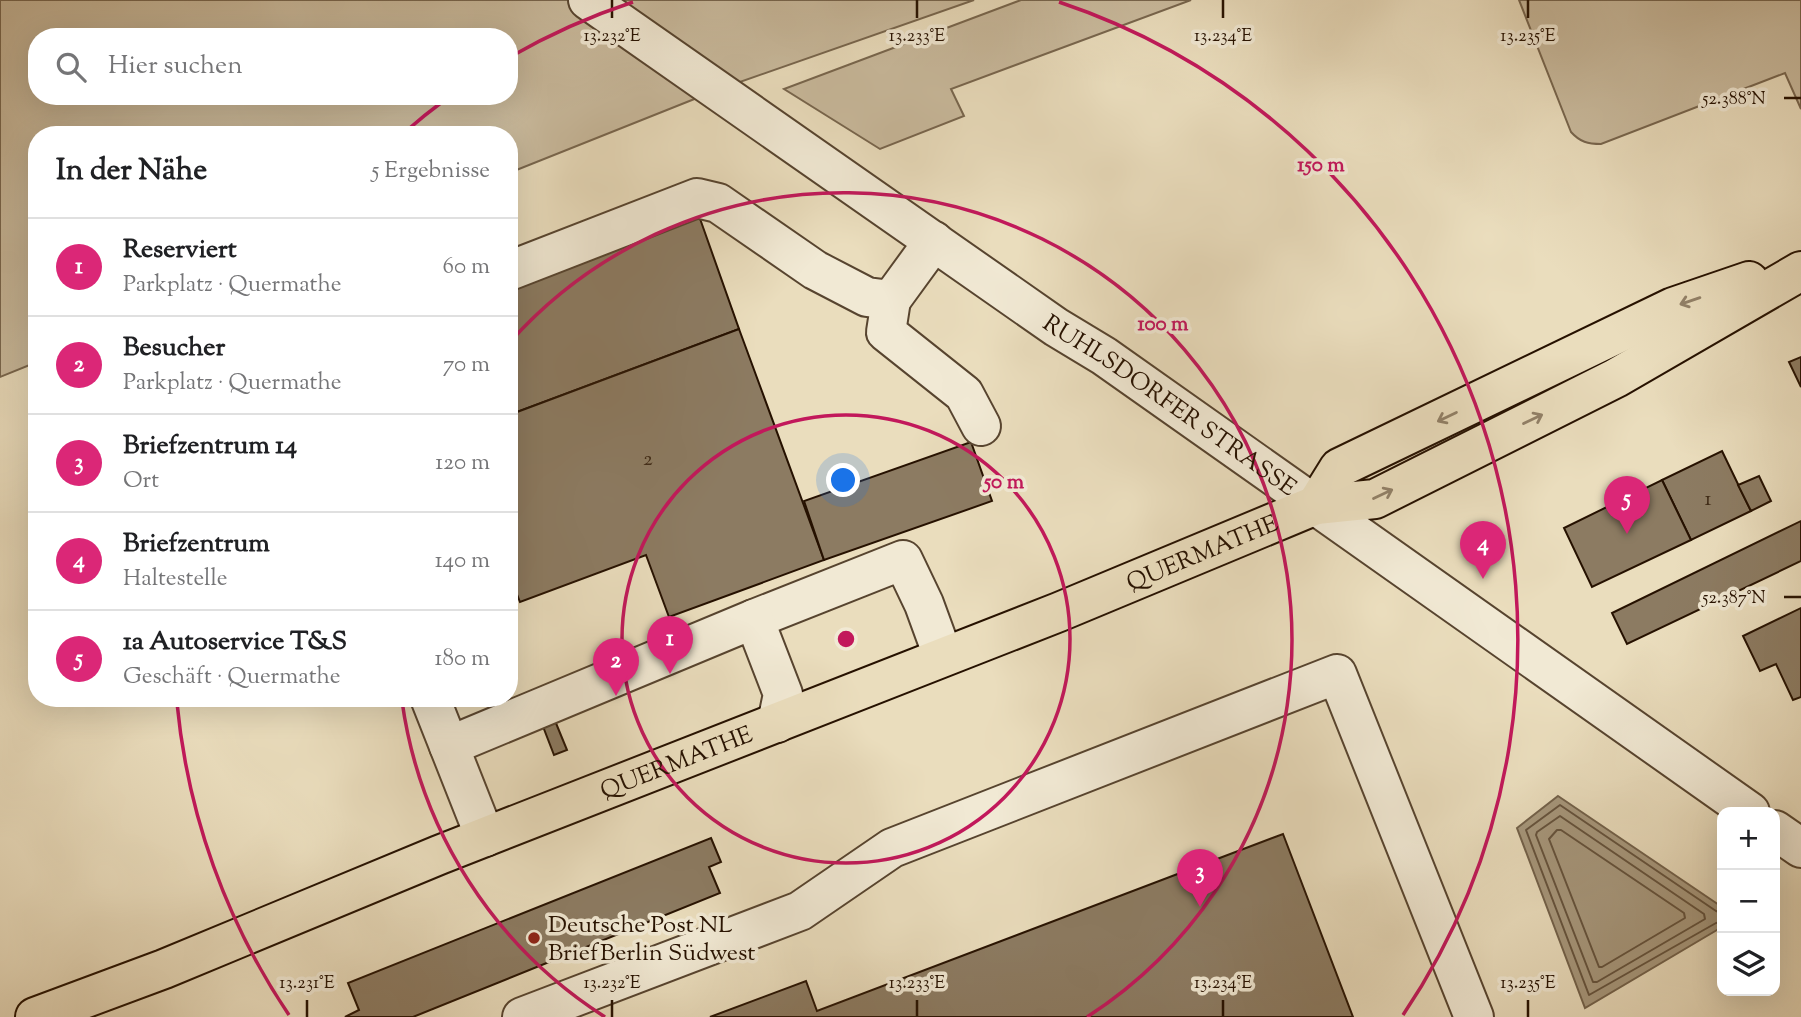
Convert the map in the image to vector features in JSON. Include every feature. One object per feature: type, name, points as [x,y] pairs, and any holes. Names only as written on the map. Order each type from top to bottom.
[{"type":"main road","points":[[1316,505],[1339,468],[1673,307],[1801,263]]},
{"type":"main road","name":"QUERMATHE","points":[[35,1017],[164,969],[485,836],[1059,612],[1316,505],[1375,499],[1616,378],[1801,271]]},
{"type":"street","name":"RUHLSDORFER STRASSE","points":[[588,0],[1056,327],[1104,356],[1743,807]]},
{"type":"street","points":[[518,268],[697,198],[718,202],[816,270],[867,297],[891,300]]},
{"type":"street","points":[[934,242],[891,300],[886,332],[964,394],[981,426]]},
{"type":"street","points":[[449,746],[903,560],[943,656]]},
{"type":"street","points":[[754,619],[783,694],[777,723]]},
{"type":"street","points":[[522,1017],[800,911],[892,848],[1337,674],[1474,1017]]},
{"type":"street","points":[[434,707],[485,836]]},
{"type":"street","points":[[1780,833],[1801,848]]},
{"type":"shaded area","points":[[0,0],[974,0],[717,90],[518,169],[518,126],[28,126],[28,366],[0,377]]},
{"type":"shaded area","points":[[1021,0],[1191,0],[951,89],[964,116],[880,149],[784,89]]},
{"type":"shaded area","points":[[1519,0],[1801,0],[1801,109],[1785,73],[1601,144],[1584,142],[1571,132]]},
{"type":"water","points":[[1558,796],[1717,904],[1717,930],[1585,1008],[1517,828]]},
{"type":"building","points":[[698,213],[739,329],[518,412],[518,284]]},
{"type":"building","points":[[739,329],[824,560],[669,617],[646,555],[520,602],[518,412]]},
{"type":"building","points":[[1801,357],[1801,387],[1789,362]]},
{"type":"building","points":[[971,442],[992,501],[824,560],[804,501]]},
{"type":"building","points":[[1722,451],[1751,511],[1691,540],[1662,480]]},
{"type":"building","points":[[1759,476],[1771,501],[1751,511],[1738,485]]},
{"type":"building","points":[[1662,480],[1691,540],[1592,587],[1564,528]]},
{"type":"building","points":[[1801,521],[1801,561],[1627,644],[1612,613]]},
{"type":"building","points":[[1801,608],[1801,697],[1793,700],[1776,664],[1760,671],[1743,636]]},
{"type":"building","points":[[551,711],[567,750],[554,755],[539,716]]},
{"type":"building","points":[[1283,834],[1353,1017],[710,1017],[806,981],[817,1011]]},
{"type":"building","name":"Deutsche Post NL BriefBerlin Südwest","points":[[711,838],[721,862],[709,867],[720,893],[413,1017],[345,1017],[359,1010],[348,983]]},
{"type":"place","name":"1a Autoservice T&S","points":[[1627,534]]},
{"type":"place","name":"Briefzentrum","points":[[1483,579]]},
{"type":"place","name":"Reserviert","points":[[670,674]]},
{"type":"place","name":"Besucher","points":[[616,696]]},
{"type":"place","name":"Briefzentrum 14","points":[[1200,907]]},
{"type":"place","name":"Deutsche Post NL BriefBerlin Südwest","points":[[534,938]]}]
